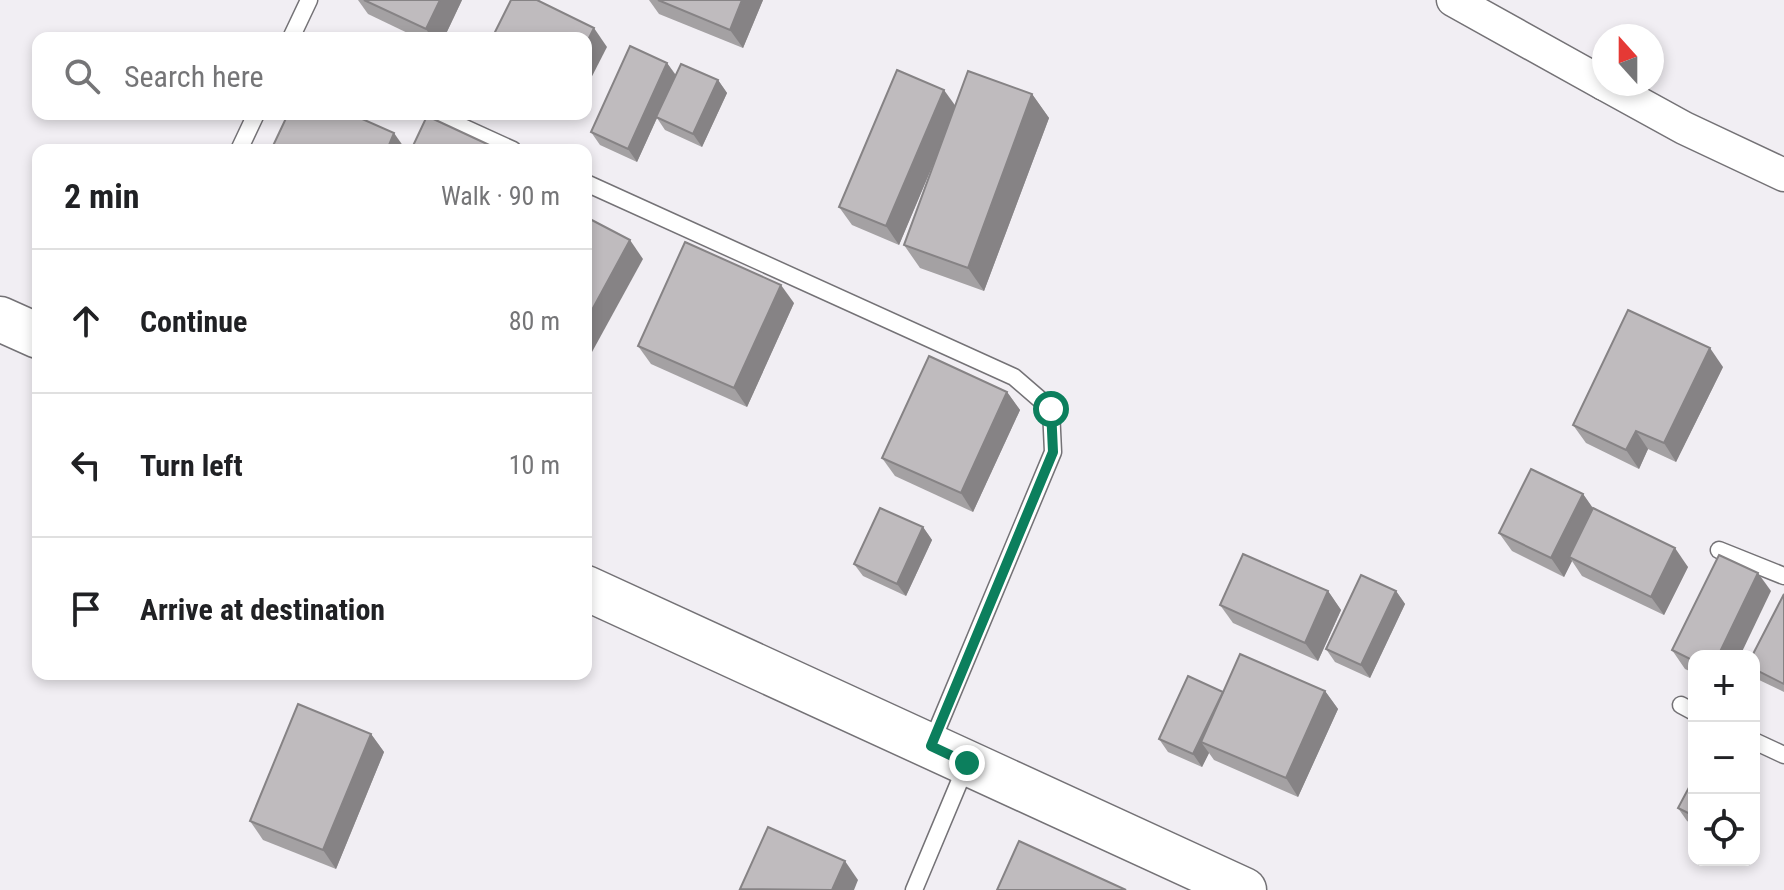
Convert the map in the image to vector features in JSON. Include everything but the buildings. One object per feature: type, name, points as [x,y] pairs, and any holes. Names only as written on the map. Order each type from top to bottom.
[{"type":"street","points":[[1453,0],[1592,77]]},
{"type":"street","points":[[1626,96],[1684,128],[1784,175]]},
{"type":"street","points":[[0,319],[32,333]]},
{"type":"street","points":[[592,591],[1244,890]]},
{"type":"lane","points":[[294,32],[309,0]]},
{"type":"lane","points":[[242,144],[253,120]]},
{"type":"lane","points":[[447,120],[500,144]]},
{"type":"lane","points":[[592,186],[1014,377],[1051,409],[1053,452],[949,755],[914,890]]},
{"type":"lane","points":[[1719,550],[1784,576]]},
{"type":"lane","points":[[1760,744],[1784,755]]},
{"type":"route","points":[[967,763],[931,746],[1053,452],[1051,409]]}]
